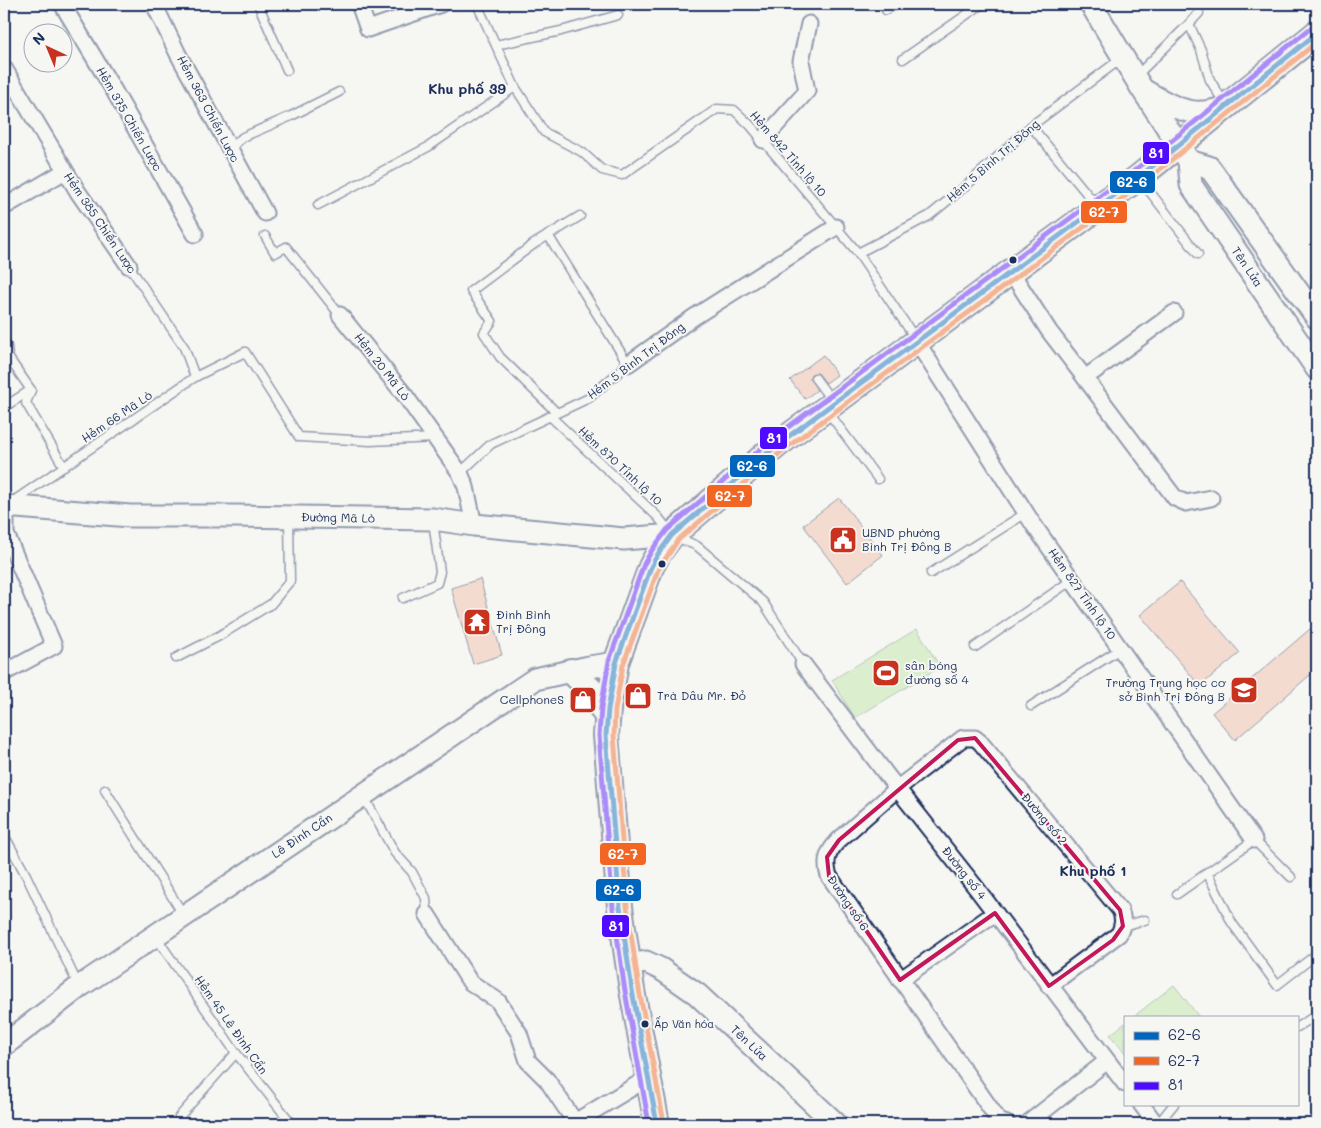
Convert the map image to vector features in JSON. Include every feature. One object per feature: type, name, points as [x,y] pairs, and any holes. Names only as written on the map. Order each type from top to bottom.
[{"type":"main road","points":[[656,1124],[629,965],[620,898],[606,735],[616,663],[651,567],[658,554],[672,535],[777,445],[1138,177],[1184,154],[1227,107],[1317,33]]},
{"type":"main road","points":[[571,671],[592,691],[607,717]]},
{"type":"street","name":"Hẻm 375 Chiến Lược","points":[[62,4],[113,89],[195,234]]},
{"type":"street","name":"Hẻm 363 Chiến Lược","points":[[154,4],[229,149],[265,213]]},
{"type":"street","points":[[359,4],[368,29],[441,4]]},
{"type":"street","points":[[1096,5],[1122,58],[1184,154],[1209,167],[1317,318]]},
{"type":"street","points":[[763,140],[807,91],[801,61],[809,24]]},
{"type":"street","name":"Hẻm 385 Chiến Lược","points":[[4,68],[65,171],[96,220],[129,266]]},
{"type":"street","points":[[1138,83],[1166,103],[1194,112],[1227,107]]},
{"type":"street","name":"Tên Lửa","points":[[1184,154],[1191,185],[1317,369]]},
{"type":"street","points":[[4,207],[65,171]]},
{"type":"street","name":"Hẻm 5 Bình Trị Đông","points":[[628,364],[694,317],[836,227]]},
{"type":"street","points":[[1011,272],[1049,330],[1175,498],[1186,503],[1211,498]]},
{"type":"street","points":[[1085,378],[1174,313]]},
{"type":"street","name":"Hẻm 20 Mã Lò","points":[[340,315],[404,394],[460,473],[466,487],[474,525]]},
{"type":"street","name":"Hẻm 827 Tỉnh lộ 10","points":[[917,342],[1026,513],[1254,840]]},
{"type":"street","points":[[4,506],[6,534],[54,646],[4,673]]},
{"type":"street","name":"Đường Mã Lò","points":[[4,506],[130,516],[433,519],[474,525],[624,539],[672,535]]},
{"type":"street","name":"Lê Đình Cẩn","points":[[4,1045],[79,987],[535,679],[616,663]]},
{"type":"street","name":"Đường số 4","points":[[803,664],[1124,1083]]},
{"type":"street","name":"Đường số 2","points":[[898,788],[958,740],[969,737],[975,738],[1120,910],[1123,917],[1123,926]]},
{"type":"street","name":"Đường số 6","points":[[898,788],[831,848],[826,866],[829,876],[994,1116],[1000,1122],[1006,1124]]},
{"type":"street","points":[[900,980],[995,913]]},
{"type":"street","points":[[427,914],[470,982],[498,1001],[520,1033],[528,1061],[547,1080],[575,1122],[648,1078]]},
{"type":"street","points":[[1049,986],[1113,940],[1123,926]]},
{"type":"street","name":"Tên Lửa","points":[[629,965],[646,962],[661,969],[697,994],[836,1124]]},
{"type":"street","points":[[1027,1124],[1107,1061]]},
{"type":"street","points":[[1143,1106],[1157,1124]]},
{"type":"lane","points":[[258,4],[287,70]]},
{"type":"lane","name":"Hẻm 842 Tỉnh lộ 10","points":[[477,4],[515,86],[544,132],[582,152],[602,170],[622,175],[717,109],[734,110],[763,140],[858,253],[917,342]]},
{"type":"lane","points":[[886,10],[897,4]]},
{"type":"lane","points":[[964,4],[972,10]]},
{"type":"lane","points":[[902,59],[982,4]]},
{"type":"lane","points":[[1138,83],[1199,12]]},
{"type":"lane","points":[[496,45],[561,31],[618,15]]},
{"type":"lane","points":[[1189,24],[1201,50],[1210,80],[1227,107]]},
{"type":"lane","name":"Hẻm 5 Bình Trị Đông","points":[[858,253],[929,216],[968,184],[1031,126],[1122,58]]},
{"type":"lane","points":[[318,205],[428,147],[515,86]]},
{"type":"lane","points":[[229,149],[243,137],[290,117],[339,92]]},
{"type":"lane","points":[[1031,126],[1098,208]]},
{"type":"lane","points":[[1138,177],[1198,254]]},
{"type":"lane","points":[[580,216],[548,235],[628,364]]},
{"type":"lane","name":"Hẻm 870 Tỉnh lộ 10","points":[[548,235],[471,290],[492,321],[484,333],[500,357],[553,414],[658,517],[672,535]]},
{"type":"lane","name":"Hẻm 20 Mã Lò","points":[[265,236],[275,253],[286,247],[340,315]]},
{"type":"lane","name":"Hẻm 385 Chiến Lược","points":[[129,266],[184,347],[195,377]]},
{"type":"lane","points":[[4,341],[7,346],[8,357],[30,390]]},
{"type":"lane","name":"Hẻm 66 Mã Lò","points":[[4,506],[195,377],[245,352],[299,437],[370,441],[436,438]]},
{"type":"lane","name":"Hẻm 5 Bình Trị Đông","points":[[460,473],[491,444],[590,398],[628,364]]},
{"type":"lane","points":[[814,378],[829,406],[878,479]]},
{"type":"lane","points":[[4,407],[30,390]]},
{"type":"lane","points":[[30,390],[26,403],[64,467]]},
{"type":"lane","points":[[931,573],[1026,513]]},
{"type":"lane","points":[[176,658],[219,636],[271,604],[290,581],[289,517]]},
{"type":"lane","points":[[404,598],[437,583],[440,572],[433,519]]},
{"type":"lane","points":[[672,535],[697,546],[763,602],[803,664]]},
{"type":"lane","points":[[975,647],[1072,580]]},
{"type":"lane","points":[[1031,706],[1120,649]]},
{"type":"lane","points":[[105,790],[184,916]]},
{"type":"lane","points":[[363,795],[395,853],[412,872],[426,898],[427,914]]},
{"type":"lane","points":[[4,836],[26,875],[79,987]]},
{"type":"lane","points":[[1176,894],[1254,840],[1291,877]]},
{"type":"lane","points":[[1207,872],[1232,922],[1277,985],[1312,957]]},
{"type":"lane","points":[[1123,926],[1145,920]]},
{"type":"lane","name":"Hẻm 45 Lê Đình Cẩn","points":[[155,936],[287,1123]]},
{"type":"lane","points":[[1298,1026],[1317,1015]]},
{"type":"lane","points":[[184,1124],[179,1117],[236,1053]]},
{"type":"lane","points":[[1157,1124],[1172,1106]]},
{"type":"highlighted area","points":[[975,738],[1120,910],[1123,926],[1113,940],[1049,986],[995,913],[900,980],[829,876],[827,857],[839,840],[958,740]]},
{"type":"green space","name":"sân bóng đường số 4","points":[[917,629],[940,667],[855,718],[832,680]]},
{"type":"green space","points":[[1174,985],[1198,1016],[1134,1016]]},
{"type":"green space","points":[[1124,1024],[1124,1052],[1110,1035]]},
{"type":"building","points":[[823,355],[837,375],[826,383],[818,373],[811,374],[810,379],[817,390],[805,399],[790,380]]},
{"type":"building","name":"UBND phường Bình Trị Đông B","points":[[839,498],[883,555],[847,583],[803,525]]},
{"type":"building","name":"Đình Bình Trị Đông","points":[[480,579],[502,655],[473,664],[451,588]]},
{"type":"building","points":[[1180,582],[1240,653],[1200,686],[1140,615]]},
{"type":"building","points":[[1317,623],[1317,669],[1235,740],[1212,713]]},
{"type":"transit line","name":"81","points":[[649,1124],[625,991],[613,908],[599,735],[601,708],[609,661],[644,564],[652,550],[667,530],[772,439],[1134,171],[1312,27]]},
{"type":"transit line","name":"62-6","points":[[657,1124],[632,990],[620,907],[606,735],[608,709],[616,663],[651,567],[658,554],[672,535],[777,445],[1139,177],[1317,33]]},
{"type":"transit line","name":"62-7","points":[[664,1123],[639,989],[627,906],[614,735],[615,710],[623,665],[658,570],[678,540],[782,451],[1143,183],[1317,42]]},
{"type":"place","name":"UBND phường Bình Trị Đông B","points":[[843,540]]},
{"type":"place","name":"Đình Bình Trị Đông","points":[[477,622]]},
{"type":"place","name":"sân bóng đường số 4","points":[[886,673]]},
{"type":"place","name":"Trường Trung học cơ sở Bình Trị Đông B","points":[[1244,690]]},
{"type":"place","name":"Trà Dâu Mr. Đỏ","points":[[638,696]]},
{"type":"place","name":"CellphoneS","points":[[583,700]]},
{"type":"place","name":"Ấp Văn hóa","points":[[645,1024]]},
{"type":"district","name":"Khu phố 39","points":[[467,89]]},
{"type":"district","name":"Khu phố 1","points":[[1093,871]]}]
